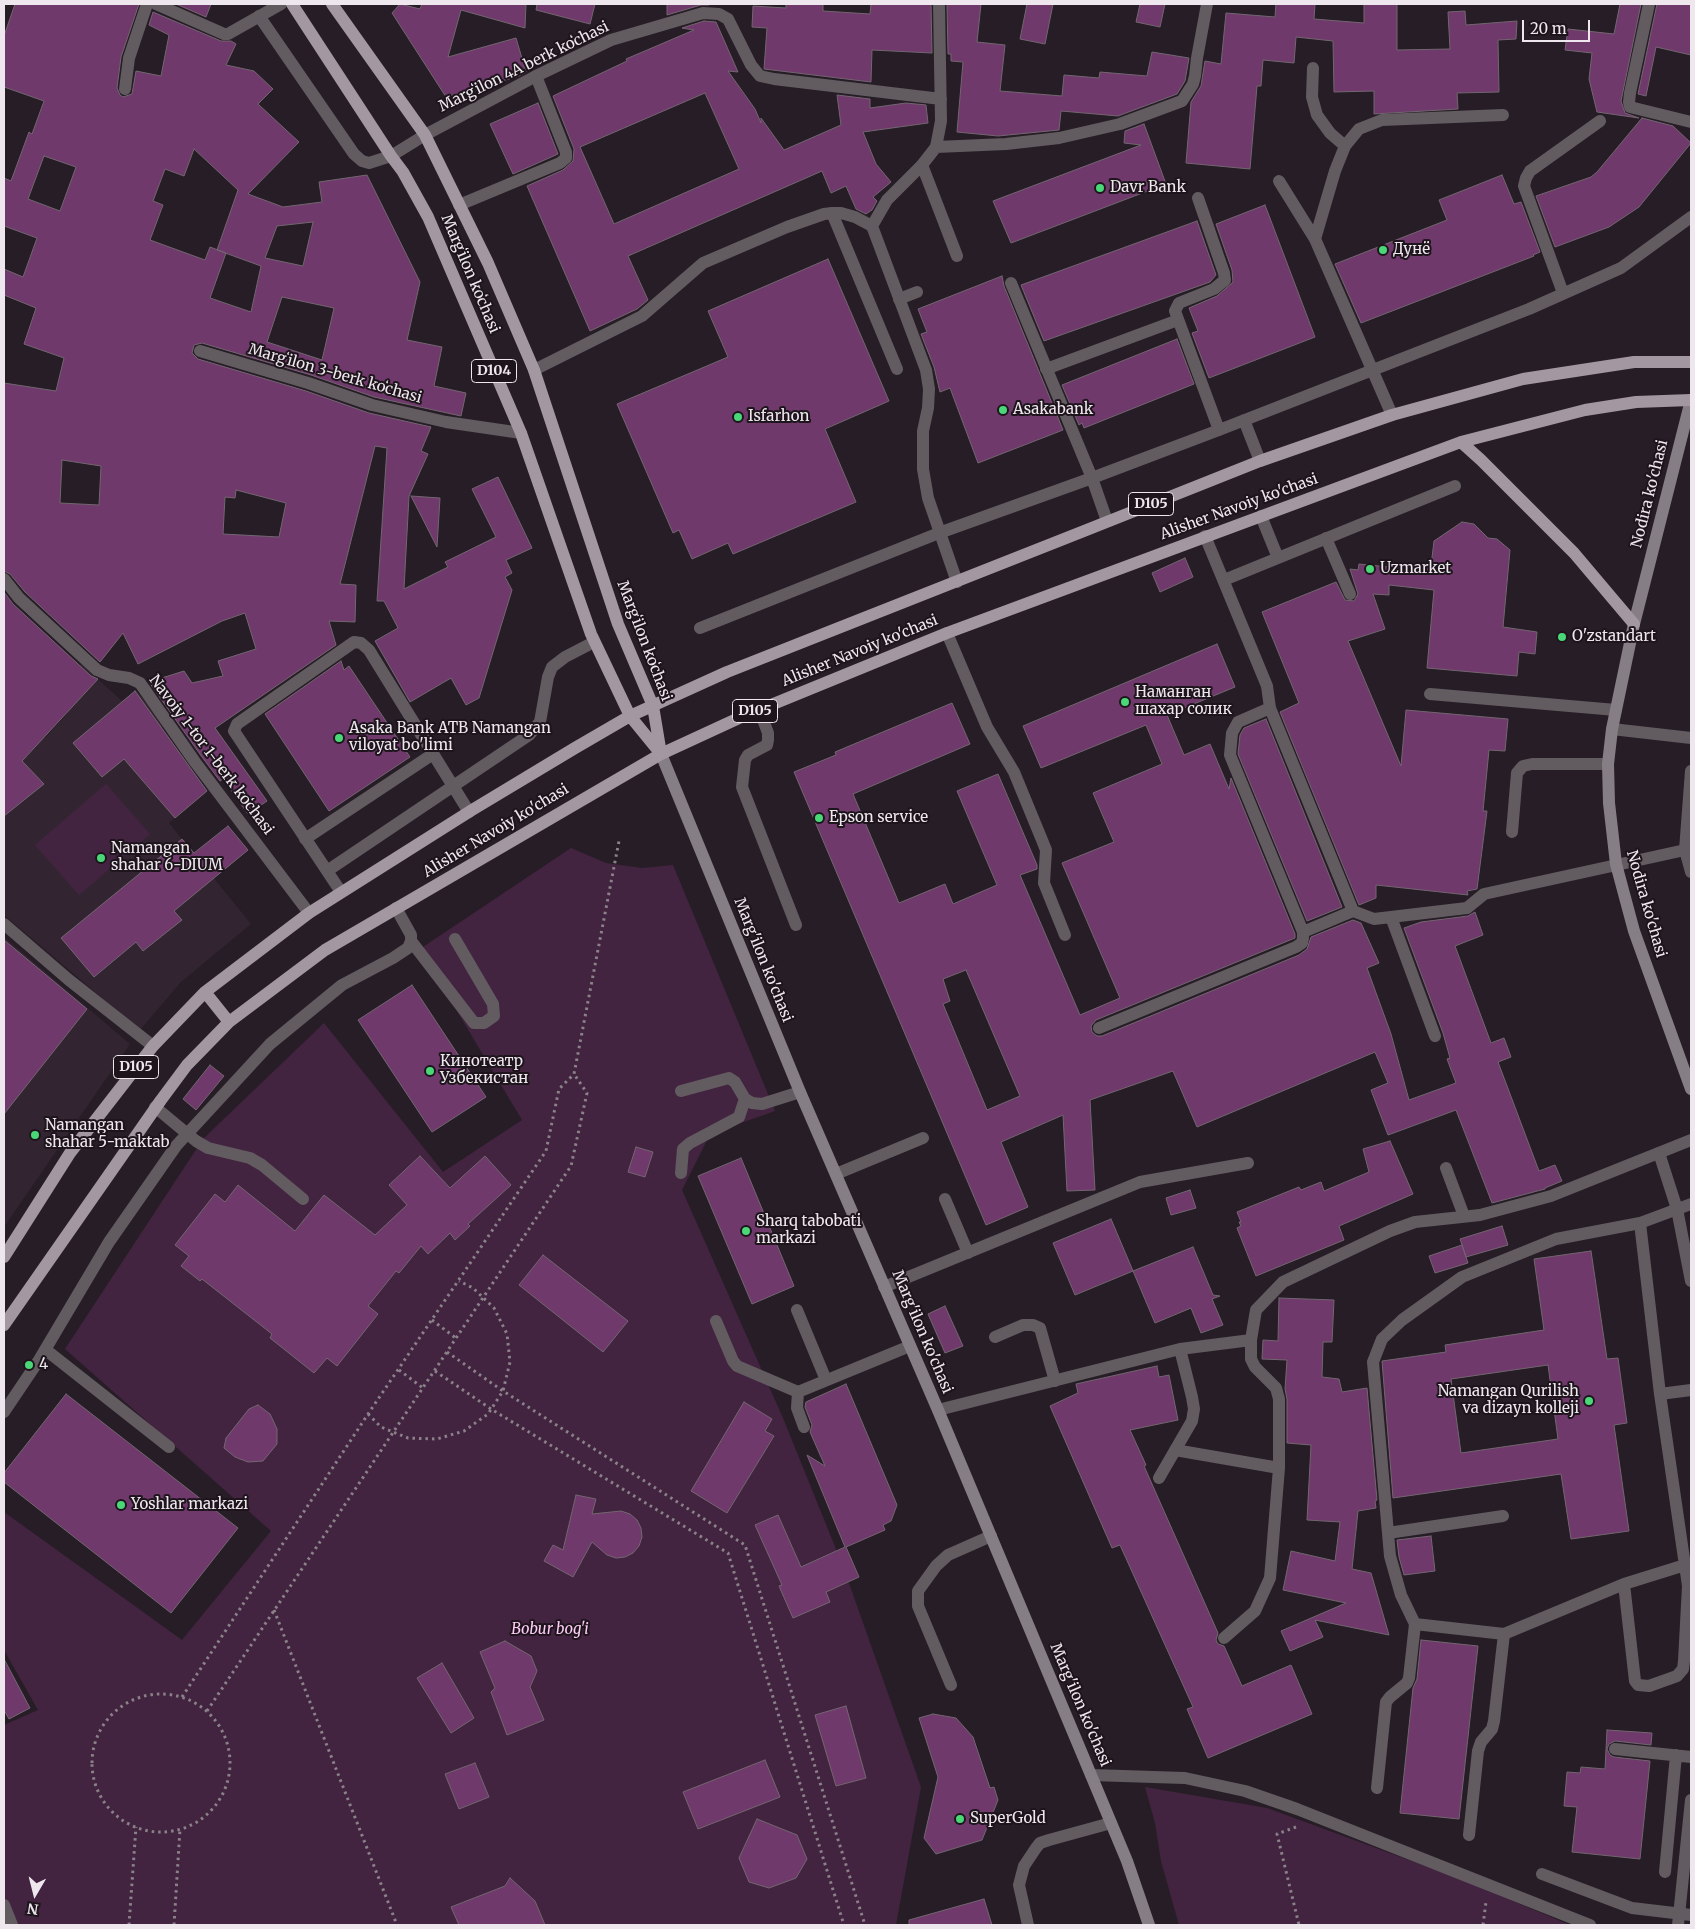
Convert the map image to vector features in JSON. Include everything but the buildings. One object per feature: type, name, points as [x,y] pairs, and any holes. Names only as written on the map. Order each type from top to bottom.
[{"type":"main road","name":"Margʻilon koʻchasi","points":[[292,4],[390,156],[403,172],[428,217],[521,433],[594,642],[630,716],[661,754]]},
{"type":"main road","name":"Margʻilon koʻchasi","points":[[332,4],[425,135],[488,264],[534,370],[618,624],[654,706],[661,754]]},
{"type":"main road","name":"D105","points":[[4,1257],[70,1153],[153,1046],[205,992],[309,912],[469,812],[630,716],[727,672],[1107,521],[1260,461],[1392,415],[1523,378],[1634,362],[1691,362]]},
{"type":"main road","name":"Alisher Navoiy ko'chasi","points":[[4,1325],[155,1108],[187,1065],[229,1022],[325,950],[661,754],[759,709],[947,633],[1461,442],[1585,410],[1636,402],[1691,400]]},
{"type":"main road","name":"Nodira ko'chasi","points":[[1691,400],[1634,624],[1612,729],[1608,764],[1609,803],[1616,864],[1634,931],[1691,1089]]},
{"type":"main road","points":[[1461,442],[1574,553],[1634,624]]},
{"type":"main road","name":"Marg'ilon ko'chasi","points":[[661,754],[800,1092],[938,1410],[1092,1775],[1127,1862],[1149,1925]]},
{"type":"main road","points":[[205,992],[229,1022]]},
{"type":"street","points":[[125,89],[130,58],[147,4]]},
{"type":"street","points":[[156,4],[224,34],[231,33],[281,4]]},
{"type":"street","points":[[872,226],[887,200],[922,165],[936,147],[941,121],[939,4]]},
{"type":"street","points":[[936,147],[1006,144],[1059,138],[1120,124],[1182,101],[1193,84],[1207,4]]},
{"type":"street","points":[[1649,4],[1630,93],[1630,106],[1691,122]]},
{"type":"street","name":"Margʻilon 4А berk koʻchasi","points":[[259,16],[354,154],[362,161],[368,163],[390,156],[425,135],[536,76],[611,40],[704,13],[719,14],[728,19],[751,64],[760,76],[941,99]]},
{"type":"street","points":[[1313,68],[1312,97],[1317,115],[1330,133],[1345,146]]},
{"type":"street","points":[[459,205],[560,163],[566,158],[566,152],[536,76]]},
{"type":"street","points":[[1315,240],[1335,171],[1345,146],[1359,130],[1382,120],[1503,115]]},
{"type":"street","points":[[1563,293],[1524,186],[1530,171],[1600,122]]},
{"type":"street","points":[[922,165],[957,256]]},
{"type":"street","points":[[1279,181],[1315,240],[1392,415]]},
{"type":"street","points":[[1198,198],[1225,280],[1214,289],[1179,303],[1175,311],[1219,430]]},
{"type":"street","points":[[832,213],[896,369]]},
{"type":"street","points":[[534,370],[642,316],[703,263],[824,214],[840,213],[872,226],[926,370],[929,389],[928,408],[923,431],[923,469],[928,498],[956,582]]},
{"type":"street","points":[[700,628],[939,533],[1219,430],[1529,308],[1622,268],[1691,217]]},
{"type":"street","points":[[1011,283],[1092,478],[1107,521]]},
{"type":"street","points":[[899,299],[917,292]]},
{"type":"street","points":[[1046,370],[1178,320]]},
{"type":"street","name":"Margʻilon 3-berk koʻchasi","points":[[200,351],[308,383],[372,405],[446,422],[521,433]]},
{"type":"street","points":[[1244,420],[1260,461]]},
{"type":"street","points":[[1224,580],[1455,486]]},
{"type":"street","points":[[1261,516],[1278,558]]},
{"type":"street","points":[[1206,536],[1267,686],[1270,708],[1354,911]]},
{"type":"street","points":[[1326,538],[1350,594]]},
{"type":"street","name":"Navoiy 1-tor 1-berk koʻchasi","points":[[4,579],[19,598],[97,670],[109,675],[129,678],[140,683],[195,762],[309,912]]},
{"type":"street","points":[[947,633],[987,726],[1014,772],[1046,850],[1044,883],[1065,934]]},
{"type":"street","points":[[341,892],[234,731],[237,724],[354,642],[360,643],[368,650],[469,812]]},
{"type":"street","points":[[327,871],[529,735],[540,722],[548,677],[552,667],[564,656],[594,642]]},
{"type":"street","points":[[1430,694],[1616,710]]},
{"type":"street","points":[[1099,1028],[1302,943],[1303,932],[1230,755],[1232,733],[1238,722],[1270,708]]},
{"type":"street","points":[[759,709],[768,733],[767,745],[748,756],[745,760],[742,787],[796,925]]},
{"type":"street","points":[[1612,729],[1691,738]]},
{"type":"street","points":[[305,839],[433,754]]},
{"type":"street","points":[[1512,832],[1517,773],[1523,766],[1532,764],[1608,764]]},
{"type":"street","points":[[1691,771],[1686,850],[1691,872]]},
{"type":"street","points":[[1303,932],[1354,911],[1374,919],[1467,908],[1484,894],[1686,850]]},
{"type":"street","points":[[4,1412],[46,1350],[109,1242],[176,1146],[270,1044],[342,985],[408,948],[411,935],[396,908]]},
{"type":"street","points":[[1391,917],[1435,1036]]},
{"type":"street","points":[[4,924],[69,980],[153,1046]]},
{"type":"street","points":[[411,941],[474,1023],[484,1023],[494,1016],[494,1004],[455,939]]},
{"type":"street","points":[[681,1091],[729,1078],[735,1082],[746,1099],[752,1103],[762,1104],[800,1092]]},
{"type":"street","points":[[681,1173],[683,1149],[690,1143],[739,1117],[746,1099]]},
{"type":"street","points":[[155,1108],[208,1148],[250,1158],[262,1165],[303,1199]]},
{"type":"street","points":[[836,1174],[923,1138]]},
{"type":"street","points":[[1224,1638],[1255,1611],[1270,1578],[1279,1468],[1280,1399],[1276,1388],[1255,1367],[1251,1359],[1251,1340],[1256,1310],[1282,1282],[1390,1231],[1415,1222],[1480,1215],[1550,1196],[1691,1140]]},
{"type":"street","points":[[1659,1153],[1677,1209],[1691,1281]]},
{"type":"street","points":[[884,1287],[1140,1182],[1248,1164]]},
{"type":"street","points":[[1446,1168],[1464,1216]]},
{"type":"street","points":[[945,1199],[968,1253]]},
{"type":"street","points":[[1377,1788],[1386,1702],[1407,1683],[1409,1678],[1415,1624],[1400,1595],[1390,1556],[1373,1362],[1382,1338],[1402,1320],[1462,1277],[1556,1239],[1640,1223],[1691,1204]]},
{"type":"street","points":[[1624,1584],[1634,1675],[1638,1685],[1649,1686],[1677,1676],[1683,1669],[1688,1565],[1660,1394],[1640,1223]]},
{"type":"street","points":[[797,1310],[826,1380]]},
{"type":"street","points":[[716,1321],[733,1361],[737,1366],[798,1392],[910,1346]]},
{"type":"street","points":[[995,1337],[1023,1325],[1033,1325],[1040,1328],[1055,1381]]},
{"type":"street","points":[[938,1410],[1180,1350],[1251,1340]]},
{"type":"street","points":[[46,1350],[169,1447]]},
{"type":"street","points":[[1158,1478],[1192,1421],[1194,1409],[1180,1350]]},
{"type":"street","points":[[1660,1394],[1691,1390]]},
{"type":"street","points":[[798,1392],[797,1408],[804,1427]]},
{"type":"street","points":[[1176,1450],[1279,1468]]},
{"type":"street","points":[[1388,1533],[1504,1516]]},
{"type":"street","points":[[951,1685],[918,1606],[918,1591],[936,1566],[948,1555],[991,1536]]},
{"type":"street","points":[[1415,1624],[1504,1634],[1624,1584],[1688,1565]]},
{"type":"street","points":[[1469,1835],[1478,1752],[1481,1742],[1492,1729],[1494,1721],[1504,1634]]},
{"type":"street","points":[[1615,1749],[1691,1757]]},
{"type":"street","points":[[1665,1872],[1676,1755]]},
{"type":"street","points":[[1092,1775],[1185,1778],[1244,1791],[1297,1809],[1590,1925]]},
{"type":"street","points":[[1542,1874],[1632,1908],[1683,1918],[1691,1800]]},
{"type":"street","points":[[1670,1818],[1689,1820]]},
{"type":"street","points":[[1028,1925],[1019,1886],[1024,1866],[1040,1843],[1112,1824]]},
{"type":"street","points":[[4,1905],[12,1925]]},
{"type":"path","points":[[182,1697],[368,1414],[546,1150],[559,1089],[574,1074],[619,841]]},
{"type":"path","points":[[207,1711],[571,1166],[587,1093],[574,1074]]},
{"type":"path","points":[[368,1414],[381,1426],[408,1438],[437,1439],[464,1431],[488,1414],[503,1391],[510,1362],[507,1334],[494,1308],[474,1288],[459,1281]]},
{"type":"path","points":[[432,1320],[457,1338]]},
{"type":"path","points":[[447,1352],[503,1391],[746,1545],[865,1925]]},
{"type":"path","points":[[399,1370],[423,1388]]},
{"type":"path","points":[[435,1370],[491,1408],[728,1553],[844,1925]]},
{"type":"path","points":[[274,1610],[397,1925]]},
{"type":"path","points":[[148,1694],[171,1694],[182,1697],[194,1701],[207,1711],[212,1715],[224,1734],[230,1755],[229,1778],[221,1798],[207,1816],[188,1827],[166,1833],[143,1831],[122,1821],[105,1805],[94,1784],[91,1760],[96,1738],[108,1717],[126,1702],[148,1694]]},
{"type":"path","points":[[1299,1925],[1277,1834],[1300,1826]]},
{"type":"path","points":[[129,1925],[136,1827]]},
{"type":"path","points":[[174,1925],[180,1829]]},
{"type":"path","points":[[1483,1925],[1486,1899]]},
{"type":"shaded area","name":"Namangan shahar 6-DIUM","points":[[81,664],[122,701],[136,690],[165,725],[155,733],[206,792],[169,823],[251,924],[181,982],[140,1030],[4,915],[4,768],[43,736],[45,738],[68,713],[50,698]]},
{"type":"shaded area","name":"Namangan shahar 5-maktab","points":[[4,937],[130,1044],[4,1227]]},
{"type":"green space","points":[[106,784],[150,834],[79,895],[35,845]]},
{"type":"green space","name":"Bobur bog'i","points":[[571,848],[606,863],[642,868],[673,865],[775,1111],[710,1134],[682,1190],[783,1418],[844,1569],[921,1787],[896,1925],[4,1925],[4,1725],[38,1710],[4,1650],[4,1512],[182,1640],[271,1531],[65,1349],[203,1139],[324,1023],[443,1172],[522,1120],[420,949]]},
{"type":"green space","points":[[1145,1787],[1267,1808],[1455,1877],[1570,1925],[1179,1925],[1161,1861],[1155,1823]]},
{"type":"place","name":"Davr Bank","points":[[1100,188]]},
{"type":"place","name":"Дунё","points":[[1383,250]]},
{"type":"place","name":"Asakabank","points":[[1003,410]]},
{"type":"place","name":"Isfarhon","points":[[738,417]]},
{"type":"place","name":"Uzmarket","points":[[1370,569]]},
{"type":"place","name":"O'zstandart","points":[[1562,637]]},
{"type":"place","name":"Наманган шахар солик","points":[[1125,702]]},
{"type":"place","name":"Asaka Bank ATB Namangan viloyat bo'limi","points":[[339,738]]},
{"type":"place","name":"Epson service","points":[[819,818]]},
{"type":"place","name":"Namangan shahar 6-DIUM","points":[[101,858]]},
{"type":"place","name":"Кинотеатр Узбекистан","points":[[430,1071]]},
{"type":"place","name":"Namangan shahar 5-maktab","points":[[35,1135]]},
{"type":"place","name":"Sharq tabobati markazi","points":[[746,1231]]},
{"type":"place","name":"4","points":[[29,1365]]},
{"type":"place","name":"Namangan Qurilish va dizayn kolleji","points":[[1589,1401]]},
{"type":"place","name":"Yoshlar markazi","points":[[121,1505]]},
{"type":"place","name":"SuperGold","points":[[960,1819]]}]
